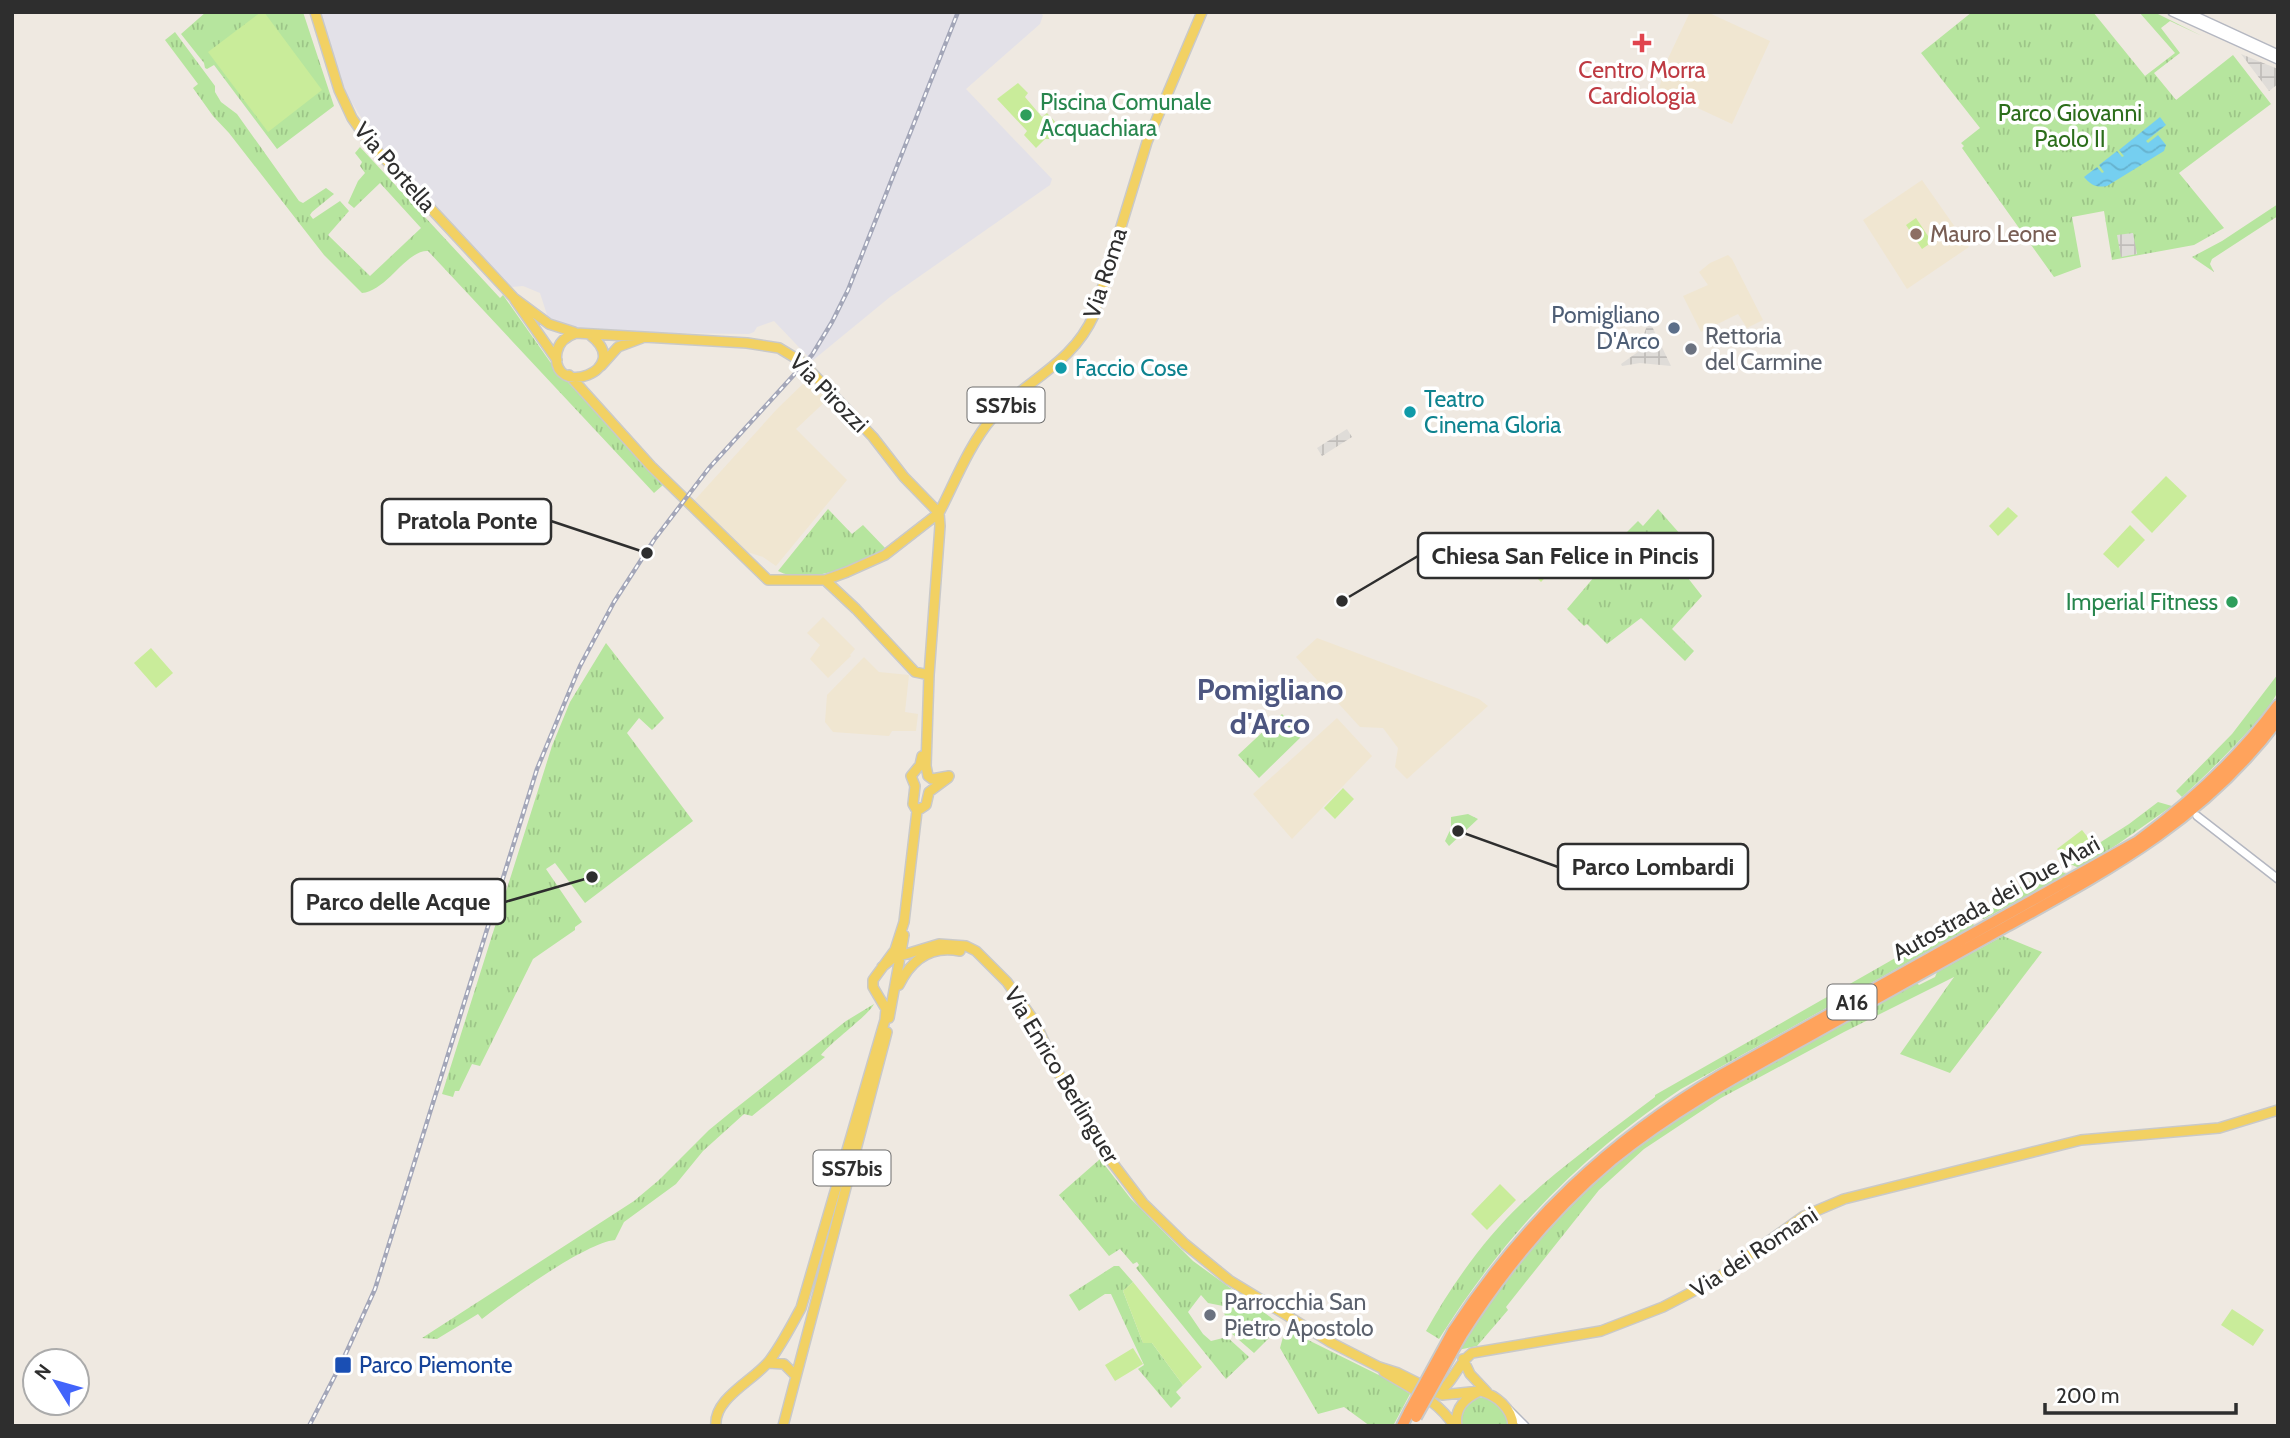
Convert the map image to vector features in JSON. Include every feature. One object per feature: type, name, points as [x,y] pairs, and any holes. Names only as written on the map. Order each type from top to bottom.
[{"type":"highway","name":"Autostrada dei Due Mari","points":[[1412,1418],[1453,1331],[1487,1281],[1556,1200],[1606,1154],[1662,1112],[1721,1075],[2138,841],[2175,814],[2219,775],[2278,705]]},
{"type":"highway","name":"Autostrada dei Due Mari","points":[[1402,1426],[1412,1418],[1461,1336],[1515,1259],[1562,1206],[1612,1161],[1667,1119],[1725,1083],[2082,885],[2143,848],[2199,805],[2278,720]]},
{"type":"main road","name":"Via Portella","points":[[315,12],[339,90],[358,128],[378,154],[514,298],[569,375],[667,481],[768,580],[825,580]]},
{"type":"main road","name":"Via Roma","points":[[925,744],[939,513],[994,416],[1071,351],[1086,333],[1094,315],[1147,142],[1202,12]]},
{"type":"main road","name":"Via Portella","points":[[514,298],[549,324],[576,333],[632,335],[642,338]]},
{"type":"main road","points":[[558,362],[559,346],[568,336],[576,333]]},
{"type":"main road","points":[[590,335],[600,346],[602,360],[599,367]]},
{"type":"main road","points":[[569,375],[588,377],[618,347],[642,338]]},
{"type":"main road","name":"Via Pirozzi","points":[[642,338],[747,343],[786,350],[802,362],[873,437],[904,478],[939,513]]},
{"type":"main road","points":[[929,675],[915,672],[825,580],[885,555],[939,513]]},
{"type":"main road","name":"SS7bis","points":[[917,811],[926,805],[929,792],[949,776],[934,780],[930,778],[926,766],[925,744]]},
{"type":"main road","name":"SS7bis","points":[[783,1426],[881,1059],[904,940],[917,811],[913,804],[915,786],[911,776],[920,765],[925,744]]},
{"type":"main road","name":"SS7bis","points":[[716,1426],[720,1406],[768,1363],[801,1308],[883,1030],[886,1009],[873,987],[873,980],[895,950],[904,922]]},
{"type":"main road","points":[[904,940],[908,948],[922,951]]},
{"type":"main road","name":"Via Enrico Berlinguer","points":[[880,970],[901,956],[948,943],[976,951],[1014,991],[1035,1022],[1071,1097],[1105,1153],[1162,1222],[1229,1280],[1330,1342],[1436,1393]]},
{"type":"main road","points":[[894,992],[911,965],[933,951],[953,949],[978,956]]},
{"type":"main road","points":[[880,970],[890,970],[894,992]]},
{"type":"main road","name":"Via dei Romani","points":[[1463,1359],[1479,1351],[1535,1344],[1601,1331],[1663,1307],[1729,1271],[1804,1216],[1844,1199],[2072,1142],[2219,1128],[2278,1110]]},
{"type":"main road","points":[[1463,1359],[1469,1374],[1484,1392],[1509,1410],[1513,1426]]},
{"type":"main road","points":[[1436,1393],[1447,1385],[1463,1359]]},
{"type":"main road","points":[[768,1363],[784,1364],[795,1375]]},
{"type":"main road","name":"Via Enrico Berlinguer","points":[[1379,1367],[1434,1402],[1455,1426]]},
{"type":"main road","points":[[1436,1393],[1453,1395],[1475,1390],[1484,1392]]},
{"type":"main road","points":[[1455,1426],[1455,1416],[1461,1405],[1484,1392]]},
{"type":"street","points":[[2172,12],[2278,60]]},
{"type":"street","points":[[2187,12],[2278,54]]},
{"type":"street","points":[[2197,816],[2278,879]]},
{"type":"street","points":[[1509,1410],[1525,1426]]},
{"type":"shaded area","points":[[319,12],[1038,12],[1043,15],[1040,24],[966,89],[1052,179],[1050,185],[890,297],[812,361],[774,321],[757,327],[749,334],[570,328],[548,318],[540,293],[523,286],[512,287],[378,144],[347,95]]},
{"type":"shaded area","points":[[1690,12],[1707,12],[1770,41],[1732,124],[1659,90],[1664,67]]},
{"type":"shaded area","points":[[2241,54],[2278,69],[2278,84],[2269,91]]},
{"type":"shaded area","name":"Mauro Leone","points":[[1922,180],[1969,247],[1907,289],[1863,220]]},
{"type":"shaded area","points":[[2133,233],[2137,254],[2121,257],[2117,235]]},
{"type":"shaded area","points":[[1728,255],[1763,320],[1747,328],[1738,314],[1701,332],[1683,296],[1708,285],[1699,272],[1710,263]]},
{"type":"shaded area","points":[[1649,320],[1671,366],[1640,363],[1622,366],[1621,364],[1642,349],[1633,336],[1642,337]]},
{"type":"shaded area","points":[[810,377],[816,383],[813,387],[819,393],[823,390],[830,397],[796,429],[847,480],[776,566],[763,557],[744,551],[693,502],[777,409]]},
{"type":"shaded area","points":[[1347,429],[1352,437],[1322,456],[1317,448]]},
{"type":"shaded area","points":[[823,617],[855,649],[828,678],[810,659],[820,645],[807,633]]},
{"type":"shaded area","points":[[1317,638],[1479,699],[1488,706],[1407,779],[1395,767],[1398,748],[1383,728],[1360,727],[1296,657]]},
{"type":"shaded area","points":[[864,657],[879,672],[909,675],[905,712],[918,714],[916,731],[892,731],[889,736],[833,732],[825,722],[827,695]]},
{"type":"shaded area","points":[[1337,718],[1372,756],[1292,839],[1253,794]]},
{"type":"green space","points":[[206,12],[303,12],[334,106],[277,149],[214,65],[205,68],[181,34]]},
{"type":"green space","points":[[264,12],[322,90],[268,132],[208,52]]},
{"type":"green space","name":"Parco Giovanni Paolo II","points":[[1972,12],[2093,12],[2145,76],[2175,53],[2139,12],[2154,12],[2202,36],[2170,21],[2161,28],[2180,53],[2154,73],[2176,100],[2233,55],[2271,104],[2179,173],[2224,228],[2194,245],[2112,260],[2104,211],[2072,217],[2081,267],[2054,277],[1962,148],[1964,146],[1961,143],[1980,128],[1921,53]]},
{"type":"green space","points":[[175,32],[215,86],[215,92],[221,102],[237,114],[299,201],[303,203],[326,188],[334,194],[312,212],[310,215],[313,219],[340,201],[349,211],[328,235],[370,276],[421,228],[380,183],[354,208],[348,203],[358,181],[365,173],[360,166],[362,162],[355,153],[360,147],[500,298],[503,295],[553,366],[663,485],[654,493],[428,251],[412,257],[380,285],[362,293],[324,255],[213,116],[193,88],[198,84],[165,40]]},
{"type":"green space","name":"Piscina Comunale Acquachiara","points":[[1018,83],[1028,93],[1025,97],[1042,117],[1047,113],[1059,126],[1049,139],[1045,139],[1036,148],[1024,135],[1027,131],[997,99]]},
{"type":"green space","points":[[2278,204],[2278,216],[2212,259],[2210,264],[2214,272],[2192,257],[2222,241]]},
{"type":"green space","points":[[1916,218],[1932,242],[1922,249],[1906,225]]},
{"type":"green space","points":[[2166,476],[2187,496],[2152,533],[2131,512]]},
{"type":"green space","points":[[2008,507],[2018,516],[1998,536],[1989,526]]},
{"type":"green space","points":[[828,509],[852,534],[863,525],[887,550],[848,567],[818,575],[790,575],[778,571]]},
{"type":"green space","points":[[1658,509],[1681,535],[1666,550],[1702,596],[1672,629],[1694,651],[1685,661],[1641,618],[1607,644],[1567,609],[1622,544],[1620,539],[1638,521],[1643,526]]},
{"type":"green space","points":[[2130,525],[2145,540],[2118,568],[2103,554]]},
{"type":"green space","points":[[1534,545],[1556,566],[1541,582],[1519,560]]},
{"type":"green space","points":[[606,643],[664,718],[652,730],[639,718],[627,733],[693,821],[585,903],[555,863],[546,869],[582,922],[575,930],[533,959],[480,1066],[472,1064],[459,1091],[455,1091],[453,1097],[442,1094],[552,746],[570,702]]},
{"type":"green space","points":[[151,648],[173,673],[156,688],[134,663]]},
{"type":"green space","points":[[2278,674],[2278,690],[2263,713],[2182,797],[2176,791],[2232,734]]},
{"type":"green space","points":[[1282,714],[1302,736],[1259,778],[1238,755]]},
{"type":"green space","points":[[1343,788],[1354,799],[1335,819],[1324,808]]},
{"type":"green space","points":[[2158,802],[2172,806],[2079,868],[2068,863],[2129,824]]},
{"type":"green space","points":[[1468,814],[1478,819],[1449,846],[1445,841],[1451,828],[1451,817]]},
{"type":"green space","points":[[2082,830],[2090,840],[2066,860],[2057,849]]},
{"type":"green space","points":[[2052,868],[2067,874],[1984,919],[1976,915],[1978,912]]},
{"type":"green space","points":[[1962,920],[1975,925],[1681,1089],[1644,1115],[1609,1142],[1546,1200],[1491,1265],[1439,1339],[1426,1331],[1469,1264],[1508,1217],[1554,1175],[1655,1095]]},
{"type":"green space","points":[[2003,936],[2042,952],[1950,1073],[1900,1054],[1954,977],[1721,1098],[1644,1149],[1599,1190],[1506,1307],[1508,1310],[1477,1346],[1458,1350],[1516,1267],[1551,1225],[1589,1187],[1656,1132],[1712,1096],[1917,983],[1919,985],[1935,977],[1937,972]]},
{"type":"green space","points":[[874,1004],[821,1055],[825,1057],[752,1116],[744,1114],[703,1151],[676,1184],[624,1222],[615,1240],[602,1243],[567,1261],[482,1319],[478,1314],[437,1339],[422,1338],[634,1201],[709,1130],[846,1021]]},
{"type":"green space","points":[[1100,1159],[1131,1199],[1193,1261],[1277,1322],[1268,1339],[1254,1353],[1231,1333],[1234,1326],[1225,1317],[1223,1306],[1208,1303],[1201,1295],[1188,1312],[1203,1334],[1211,1341],[1227,1337],[1249,1357],[1226,1379],[1136,1268],[1139,1265],[1137,1262],[1133,1264],[1120,1249],[1109,1256],[1059,1195]]},
{"type":"green space","points":[[1500,1184],[1516,1200],[1487,1230],[1471,1214]]},
{"type":"green space","points":[[1114,1266],[1119,1266],[1133,1282],[1123,1291],[1143,1343],[1152,1343],[1183,1385],[1176,1392],[1181,1398],[1171,1408],[1138,1369],[1144,1365],[1111,1294],[1105,1294],[1079,1311],[1069,1295]]},
{"type":"green space","points":[[1133,1282],[1202,1367],[1183,1385],[1152,1343],[1143,1343],[1123,1291]]},
{"type":"green space","points":[[2232,1309],[2264,1330],[2253,1346],[2221,1325]]},
{"type":"green space","points":[[1294,1333],[1395,1383],[1410,1394],[1393,1426],[1370,1426],[1344,1407],[1318,1414],[1280,1348],[1283,1337]]},
{"type":"green space","points":[[1133,1348],[1143,1364],[1115,1381],[1105,1365]]},
{"type":"green space","points":[[1476,1397],[1488,1399],[1498,1406],[1511,1426],[1461,1426],[1461,1410]]},
{"type":"water","points":[[2160,117],[2166,125],[2146,141],[2148,143],[2158,135],[2166,145],[2164,151],[2107,186],[2094,185],[2084,177],[2097,167],[2104,172],[2099,165],[2117,151],[2124,156],[2119,150]]},
{"type":"railway","points":[[309,1426],[375,1289],[537,769],[580,666],[614,602],[654,540],[709,468],[812,355],[832,322],[848,290],[958,12]]},
{"type":"place","name":"Centro Morra Cardiologia","points":[[1642,43]]},
{"type":"place","name":"Piscina Comunale Acquachiara","points":[[1026,115]]},
{"type":"place","name":"Mauro Leone","points":[[1916,234]]},
{"type":"place","name":"Pomigliano D'Arco","points":[[1674,328]]},
{"type":"place","name":"Rettoria del Carmine","points":[[1691,349]]},
{"type":"place","name":"Faccio Cose","points":[[1061,368]]},
{"type":"place","name":"Teatro Cinema Gloria","points":[[1410,412]]},
{"type":"place","name":"Pratola Ponte","points":[[647,553]]},
{"type":"place","name":"Chiesa San Felice in Pincis","points":[[1342,601]]},
{"type":"place","name":"Imperial Fitness","points":[[2232,602]]},
{"type":"place","name":"Parco Lombardi","points":[[1458,831]]},
{"type":"place","name":"Parco delle Acque","points":[[592,877]]},
{"type":"place","name":"Parrocchia San Pietro Apostolo","points":[[1210,1315]]},
{"type":"place","name":"Parco Piemonte","points":[[343,1365]]},
{"type":"district","name":"Pomigliano d'Arco","points":[[1270,706]]}]
